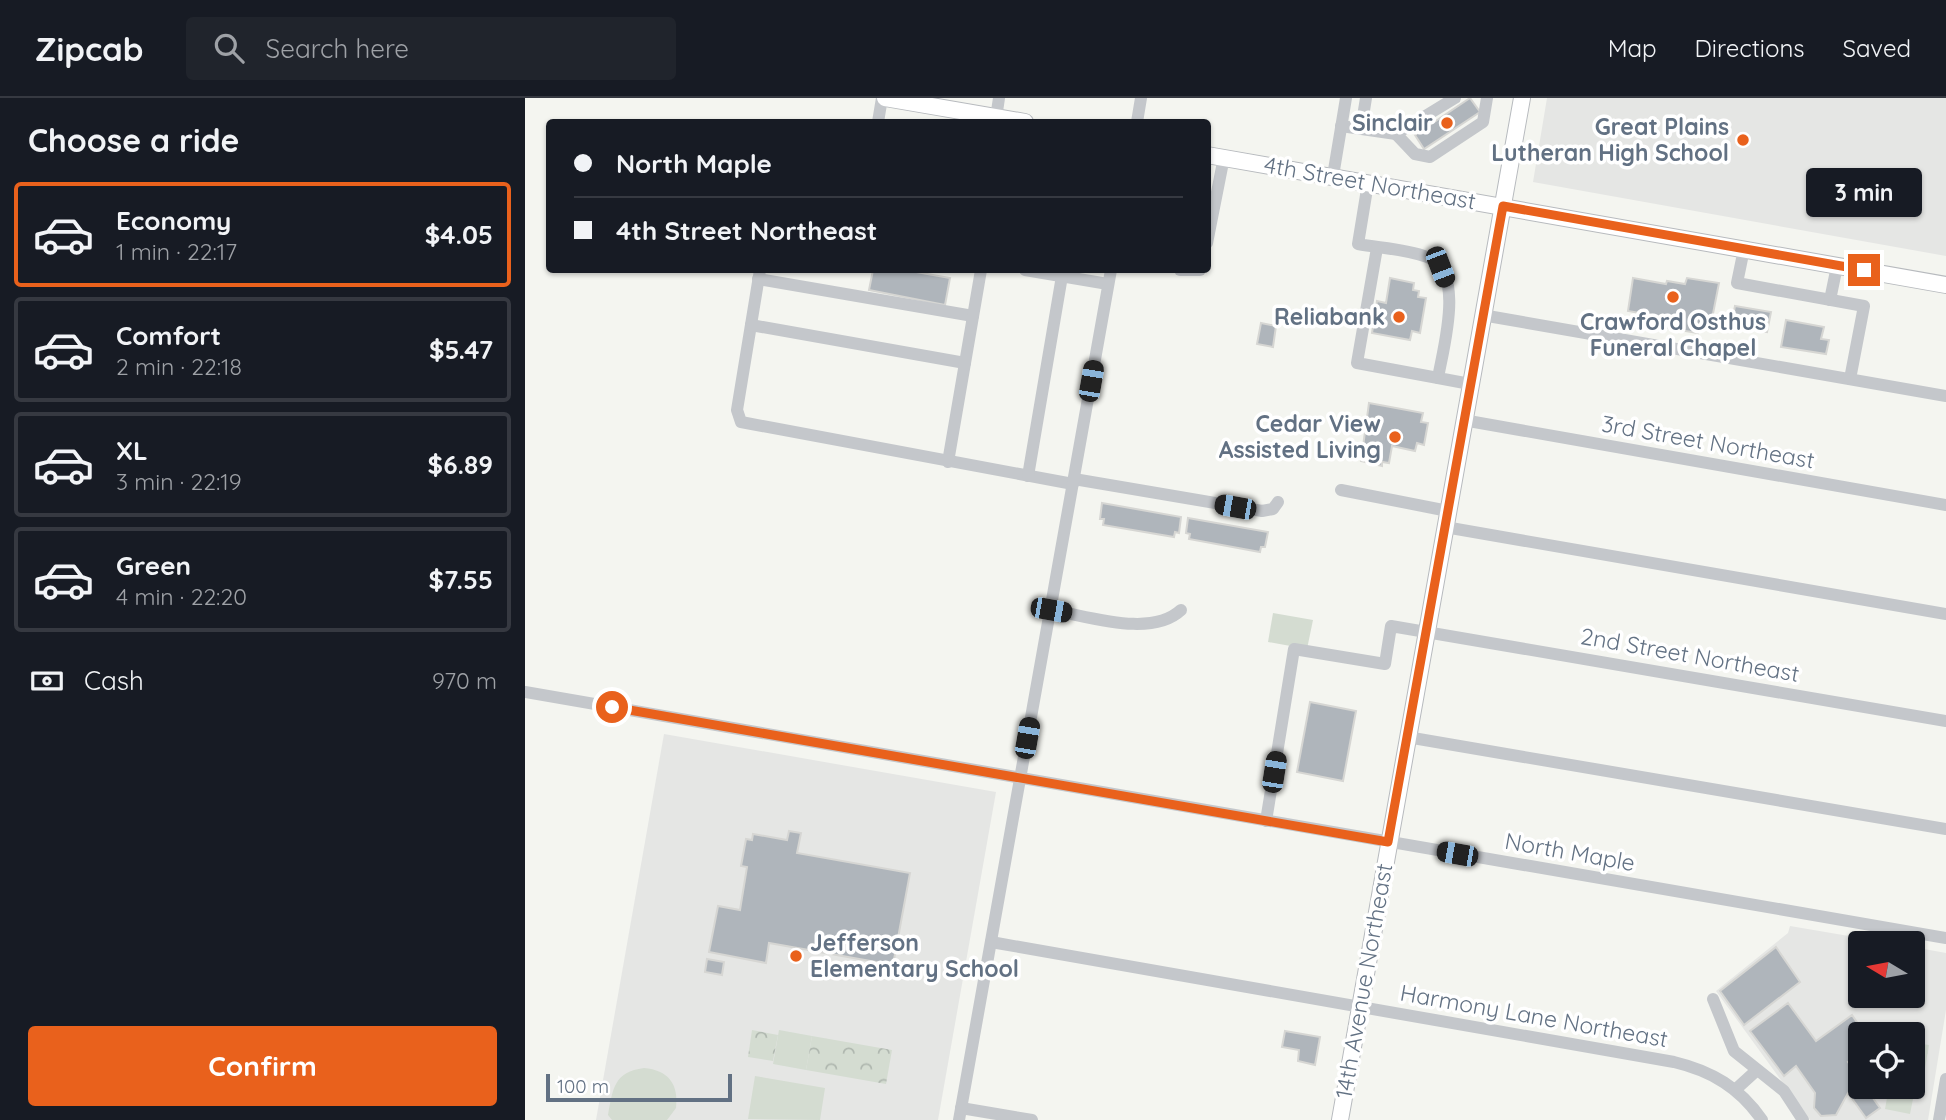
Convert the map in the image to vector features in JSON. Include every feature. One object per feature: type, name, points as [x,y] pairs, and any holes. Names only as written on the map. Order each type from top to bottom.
[{"type":"main road","points":[[884,98],[1008,119]]},
{"type":"main road","name":"14th Avenue Northeast","points":[[1340,1120],[1522,98]]},
{"type":"main road","name":"4th Street Northeast","points":[[1216,156],[1946,285]]},
{"type":"street","points":[[879,119],[884,98]]},
{"type":"street","points":[[996,117],[999,98]]},
{"type":"street","points":[[1138,119],[1141,98]]},
{"type":"street","points":[[1333,176],[1346,98]]},
{"type":"street","points":[[1361,129],[1366,98]]},
{"type":"street","points":[[1396,134],[1455,98]]},
{"type":"street","points":[[1341,126],[1396,134],[1415,154],[1430,157],[1483,122],[1487,98]]},
{"type":"street","points":[[1211,209],[1216,156]]},
{"type":"street","points":[[1369,183],[1358,244],[1429,257],[1440,267],[1451,296],[1438,378]]},
{"type":"street","points":[[1377,248],[1357,363],[1470,384]]},
{"type":"street","points":[[1744,249],[1737,283],[1864,306],[1850,379]]},
{"type":"street","points":[[1830,300],[1837,265]]},
{"type":"street","points":[[948,462],[980,273]]},
{"type":"street","points":[[1044,273],[1108,284]]},
{"type":"street","points":[[1032,1120],[960,1114],[1110,273]]},
{"type":"street","points":[[973,316],[759,274],[737,410],[741,422],[1028,476],[1262,511],[1273,509],[1278,502]]},
{"type":"street","points":[[1028,476],[1062,276]]},
{"type":"street","points":[[1482,315],[1946,396]]},
{"type":"street","points":[[751,326],[965,363]]},
{"type":"street","name":"3rd Street Northeast","points":[[1463,420],[1946,505]]},
{"type":"street","points":[[1341,490],[1446,519],[1946,614]]},
{"type":"street","points":[[1051,610],[1151,625],[1173,618],[1181,610]]},
{"type":"street","name":"2nd Street Northeast","points":[[1266,821],[1294,649],[1385,664],[1391,625],[1946,721]]},
{"type":"street","name":"North Maple","points":[[525,692],[1946,938]]},
{"type":"street","points":[[1408,737],[1946,829]]},
{"type":"street","name":"Harmony Lane Northeast","points":[[991,942],[1674,1062],[1713,1075],[1735,1090],[1762,1120]]},
{"type":"street","points":[[1713,999],[1734,1051],[1784,1091],[1803,1120]]},
{"type":"street","points":[[1735,1090],[1757,1070]]},
{"type":"street","points":[[1939,1120],[1946,1079]]},
{"type":"shaded area","name":"Great Plains Lutheran High School","points":[[1547,98],[1946,98],[1946,256],[1533,182]]},
{"type":"shaded area","name":"Jefferson Elementary School","points":[[664,734],[996,792],[938,1120],[596,1120]]},
{"type":"shaded area","points":[[1790,926],[1848,936],[1848,1008],[1925,1008],[1925,949],[1946,953],[1946,1010],[1928,1120],[1810,1120],[1716,991],[1788,933]]},
{"type":"green space","points":[[1273,613],[1313,620],[1307,649],[1268,642]]},
{"type":"green space","points":[[752,1030],[778,1035],[773,1061],[748,1057]]},
{"type":"green space","points":[[779,1030],[812,1036],[806,1070],[773,1064]]},
{"type":"green space","points":[[812,1036],[892,1050],[886,1084],[806,1070]]},
{"type":"green space","points":[[1925,1044],[1929,1045],[1925,1068]]},
{"type":"green space","points":[[644,1068],[660,1072],[674,1085],[676,1108],[667,1120],[612,1120],[608,1115],[617,1083],[626,1073]]},
{"type":"green space","points":[[755,1076],[825,1088],[820,1120],[748,1119]]},
{"type":"green space","points":[[1887,1099],[1913,1099],[1910,1114],[1885,1109]]},
{"type":"building","name":"Sinclair","points":[[1470,98],[1480,112],[1424,149],[1415,135]]},
{"type":"building","points":[[872,273],[922,273],[950,278],[945,305],[869,290]]},
{"type":"building","name":"Reliabank","points":[[1390,278],[1414,283],[1413,290],[1419,291],[1418,297],[1426,298],[1420,333],[1412,331],[1410,340],[1372,333],[1377,301],[1386,303]]},
{"type":"building","name":"Crawford Osthus Funeral Chapel","points":[[1633,278],[1666,284],[1667,281],[1685,284],[1687,278],[1719,283],[1711,324],[1700,323],[1698,333],[1667,328],[1669,318],[1628,311]]},
{"type":"building","points":[[1735,306],[1771,312],[1767,332],[1731,326]]},
{"type":"building","points":[[1786,320],[1824,327],[1821,339],[1829,340],[1826,354],[1781,347]]},
{"type":"building","points":[[1261,323],[1276,326],[1273,347],[1257,344]]},
{"type":"building","name":"Cedar View Assisted Living","points":[[1369,403],[1423,413],[1421,422],[1428,423],[1424,445],[1417,443],[1415,451],[1392,446],[1389,463],[1382,462],[1382,466],[1361,461]]},
{"type":"building","points":[[1102,503],[1181,517],[1179,533],[1175,532],[1174,537],[1103,525],[1104,519],[1100,519]]},
{"type":"building","points":[[1188,518],[1268,532],[1265,547],[1261,547],[1260,552],[1189,539],[1190,534],[1186,533]]},
{"type":"building","points":[[1310,702],[1356,711],[1343,781],[1297,772]]},
{"type":"building","points":[[789,831],[801,833],[797,853],[910,873],[893,965],[769,943],[766,963],[709,952],[718,906],[740,910],[747,867],[741,866],[746,839],[752,840],[753,834],[787,840]]},
{"type":"building","points":[[1776,947],[1800,982],[1744,1025],[1720,991]]},
{"type":"building","points":[[707,959],[724,962],[722,975],[705,972]]},
{"type":"building","points":[[1788,1003],[1816,1041],[1852,1015],[1857,1022],[1848,1022],[1848,1093],[1836,1115],[1821,1116],[1814,1108],[1815,1093],[1796,1066],[1784,1076],[1750,1031]]},
{"type":"building","points":[[1285,1031],[1320,1037],[1315,1065],[1298,1061],[1299,1050],[1282,1047]]},
{"type":"building","points":[[1852,1099],[1874,1099],[1880,1108],[1866,1118]]},
{"type":"place","name":"Sinclair","points":[[1447,123]]},
{"type":"place","name":"Great Plains Lutheran High School","points":[[1743,140]]},
{"type":"place","name":"Crawford Osthus Funeral Chapel","points":[[1673,297]]},
{"type":"place","name":"Reliabank","points":[[1399,317]]},
{"type":"place","name":"Cedar View Assisted Living","points":[[1395,437]]},
{"type":"place","name":"Jefferson Elementary School","points":[[796,956]]},
{"type":"route","points":[[612,707],[1388,842],[1503,206],[1864,270]]}]
